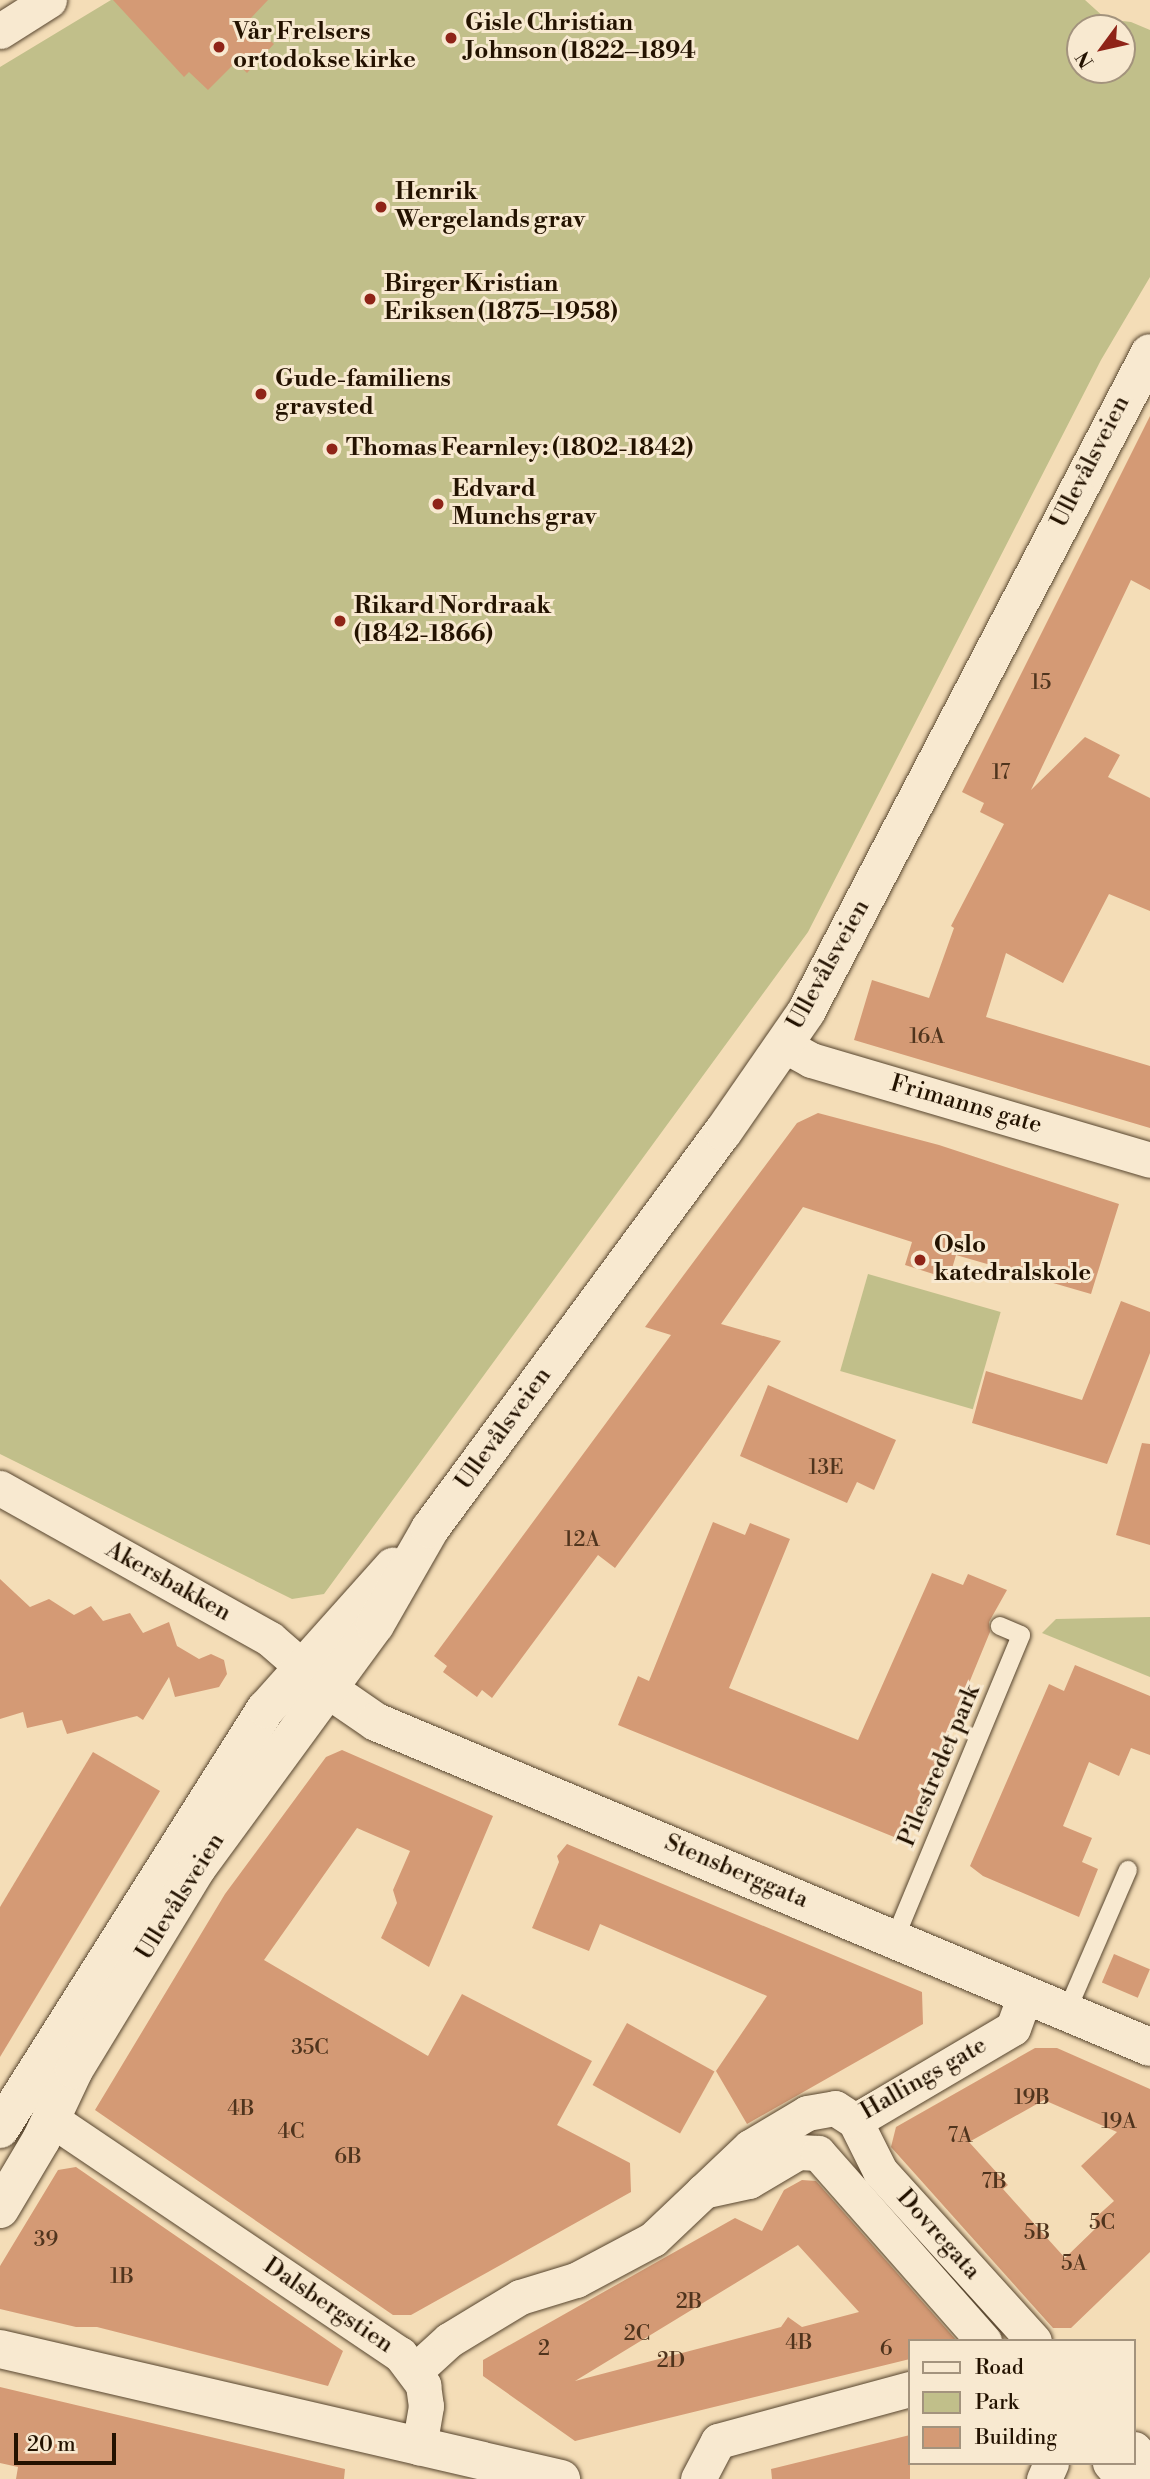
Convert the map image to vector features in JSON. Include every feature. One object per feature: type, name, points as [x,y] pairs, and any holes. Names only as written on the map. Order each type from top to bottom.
[{"type":"main road","name":"Ullevålsveien","points":[[0,2129],[10,2092],[266,1709],[314,1677],[375,1625],[430,1529],[784,1045],[831,968],[1138,400],[1150,353]]},
{"type":"main road","name":"Ullevålsveien","points":[[0,2209],[51,2119],[74,2070],[314,1677]]},
{"type":"main road","name":"Stensberggata","points":[[314,1677],[376,1722],[1150,2047]]},
{"type":"main road","points":[[0,2348],[561,2479]]},
{"type":"street","points":[[0,31],[49,0]]},
{"type":"street","name":"Frimanns gate","points":[[784,1045],[811,1060],[1150,1160]]},
{"type":"street","name":"Akersbakken","points":[[0,1488],[270,1639],[314,1677]]},
{"type":"street","name":"Hallings gate","points":[[415,2371],[449,2340],[520,2297],[576,2280],[653,2239],[750,2147],[807,2113],[835,2108],[855,2121],[1013,2028],[1025,1995]]},
{"type":"street","name":"Dalsbergstien","points":[[51,2119],[371,2334],[415,2371],[426,2406],[419,2447]]},
{"type":"street","name":"Dovregata","points":[[855,2121],[880,2171],[1032,2339]]},
{"type":"street","name":"Dovregata","points":[[702,2191],[749,2181],[798,2152],[818,2153],[982,2339]]},
{"type":"street","points":[[698,2479],[718,2441],[908,2390]]},
{"type":"street","points":[[1136,2451],[1150,2466]]},
{"type":"street","points":[[1112,2465],[1124,2479]]},
{"type":"lane","name":"Pilestredet park","points":[[895,1938],[1021,1634],[1000,1626]]},
{"type":"lane","points":[[1066,2013],[1128,1870]]},
{"type":"green space","points":[[111,0],[1085,0],[1100,14],[1066,14],[1066,84],[1136,84],[1136,24],[1150,30],[1150,277],[1101,360],[808,932],[324,1594],[292,1599],[0,1454],[0,67]]},
{"type":"green space","points":[[868,1274],[1001,1312],[973,1409],[840,1371]]},
{"type":"green space","points":[[1150,1617],[1150,1677],[1042,1633],[1056,1619]]},
{"type":"building","name":"Vår Frelsers ortodokse kirke","points":[[113,0],[268,0],[249,20],[274,44],[247,73],[236,62],[208,90],[189,72],[184,77]]},
{"type":"building","points":[[1150,416],[1150,590],[1131,580],[1031,790],[1085,737],[1120,755],[1108,777],[1150,798],[1150,911],[1109,894],[1063,983],[1006,953],[986,1017],[1150,1066],[1150,1128],[854,1040],[872,980],[929,998],[954,928],[951,926],[1004,824],[980,812],[984,803],[962,792]]},
{"type":"building","points":[[818,1113],[939,1145],[1119,1204],[1091,1294],[956,1255],[949,1279],[905,1265],[912,1242],[803,1207],[721,1324],[781,1341],[615,1568],[598,1555],[492,1698],[482,1690],[477,1697],[443,1672],[447,1666],[434,1656],[671,1335],[645,1327],[797,1123]]},
{"type":"building","points":[[1121,1301],[1150,1312],[1150,1353],[1107,1464],[972,1423],[986,1371],[1082,1400]]},
{"type":"building","points":[[768,1385],[896,1440],[874,1490],[857,1482],[847,1503],[740,1456]]},
{"type":"building","points":[[1142,1443],[1150,1444],[1150,1545],[1116,1535]]},
{"type":"building","points":[[713,1522],[745,1535],[750,1523],[790,1539],[729,1688],[858,1740],[932,1573],[963,1585],[968,1574],[1007,1590],[989,1622],[990,1632],[904,1841],[618,1725],[638,1676],[649,1681]]},
{"type":"building","points":[[0,1579],[30,1607],[49,1599],[74,1615],[91,1606],[103,1621],[130,1613],[143,1633],[169,1622],[177,1646],[199,1659],[211,1654],[224,1660],[227,1674],[219,1687],[175,1697],[169,1677],[143,1720],[137,1716],[67,1734],[62,1720],[27,1728],[23,1712],[0,1719]]},
{"type":"building","points":[[1075,1665],[1150,1696],[1150,1755],[1131,1748],[1119,1776],[1089,1762],[1063,1826],[1092,1838],[1082,1862],[1098,1869],[1079,1917],[983,1876],[970,1866],[1049,1684],[1064,1691]]},
{"type":"building","points":[[342,1750],[493,1816],[429,1967],[381,1938],[397,1903],[393,1890],[410,1851],[357,1828],[264,1960],[428,2056],[462,1994],[592,2061],[557,2125],[630,2163],[631,2192],[411,2315],[393,2315],[95,2110],[225,1894],[326,1757]]},
{"type":"building","points":[[93,1752],[160,1791],[0,2057],[0,1907]]},
{"type":"building","points":[[567,1844],[922,1992],[923,2024],[747,2124],[716,2071],[767,1996],[600,1924],[589,1951],[532,1928],[559,1862],[557,1856]]},
{"type":"building","points":[[1114,1954],[1150,1969],[1138,1998],[1102,1983]]},
{"type":"building","points":[[627,2023],[714,2071],[680,2134],[593,2085]]},
{"type":"building","points":[[1035,2048],[1057,2048],[1150,2089],[1150,2252],[1071,2328],[1053,2328],[891,2147],[896,2127]],"holes":[[[1044,2100],[1117,2132],[1081,2166],[1114,2201],[1095,2218],[1096,2228],[1065,2258],[1003,2189],[1008,2185],[969,2142]]]},
{"type":"building","points":[[76,2167],[343,2351],[328,2386],[97,2327],[76,2327],[0,2309],[0,2266],[58,2170]]},
{"type":"building","points":[[802,2180],[816,2181],[955,2339],[908,2339],[908,2359],[575,2441],[483,2376],[483,2360],[735,2218],[762,2231],[784,2190]],"holes":[[[798,2245],[859,2312],[802,2327],[788,2317],[781,2327],[575,2381]]]},
{"type":"building","points":[[0,2387],[345,2469],[344,2479],[16,2479],[18,2467],[0,2463]]},
{"type":"building","points":[[908,2435],[910,2479],[772,2479],[771,2469]]},
{"type":"place","name":"Gisle Christian Johnson (1822–1894","points":[[451,38]]},
{"type":"place","name":"Vår Frelsers ortodokse kirke","points":[[219,47]]},
{"type":"place","name":"Henrik Wergelands grav","points":[[381,207]]},
{"type":"place","name":"Birger Kristian Eriksen (1875–1958)","points":[[370,299]]},
{"type":"place","name":"Gude-familiens gravsted","points":[[261,394]]},
{"type":"place","name":"Thomas Fearnley: (1802-1842)","points":[[332,449]]},
{"type":"place","name":"Edvard Munchs grav","points":[[438,504]]},
{"type":"place","name":"Rikard Nordraak (1842-1866)","points":[[340,621]]},
{"type":"place","name":"Oslo katedralskole","points":[[920,1260]]}]
